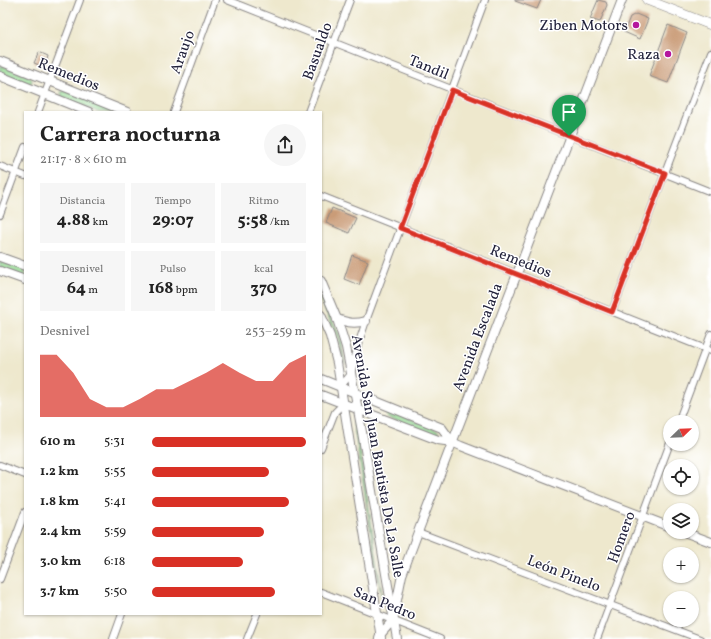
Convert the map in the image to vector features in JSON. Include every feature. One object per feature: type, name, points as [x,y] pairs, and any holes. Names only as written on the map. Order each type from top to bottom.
[{"type":"main road","points":[[647,0],[711,25]]},
{"type":"street","points":[[38,111],[80,0]]},
{"type":"street","name":"Araujo","points":[[174,111],[215,0]]},
{"type":"street","name":"Tandil","points":[[227,0],[711,192]]},
{"type":"street","name":"Basualdo","points":[[308,111],[350,0]]},
{"type":"street","points":[[341,386],[351,374],[366,320],[485,0]]},
{"type":"street","name":"Avenida Escalada","points":[[380,638],[393,620],[402,575],[622,0]]},
{"type":"street","points":[[612,312],[711,52]]},
{"type":"street","name":"Remedios","points":[[0,61],[125,111]]},
{"type":"street","name":"Remedios","points":[[0,76],[86,111]]},
{"type":"street","points":[[0,214],[24,150]]},
{"type":"street","points":[[0,166],[24,176]]},
{"type":"street","name":"Remedios","points":[[322,196],[708,350]]},
{"type":"street","points":[[0,257],[24,266]]},
{"type":"street","points":[[0,271],[24,280]]},
{"type":"street","name":"Avenida San Juan Bautista De La Salle","points":[[322,283],[337,319],[346,347],[397,639]]},
{"type":"street","name":"Avenida San Juan Bautista De La Salle","points":[[322,317],[330,336],[337,363],[380,638]]},
{"type":"street","points":[[337,319],[356,324],[366,320]]},
{"type":"street","points":[[681,415],[708,350],[711,334]]},
{"type":"street","points":[[322,378],[442,428],[452,442]]},
{"type":"street","points":[[322,395],[438,440],[452,442],[663,524]]},
{"type":"street","points":[[322,445],[335,412],[344,403]]},
{"type":"street","name":"Homero","points":[[597,639],[667,451]]},
{"type":"street","points":[[0,465],[24,475]]},
{"type":"street","points":[[0,579],[24,515]]},
{"type":"street","name":"León Pinelo","points":[[418,532],[700,639]]},
{"type":"street","points":[[699,538],[711,542]]},
{"type":"street","name":"San Pedro","points":[[322,592],[440,639]]},
{"type":"street","points":[[113,639],[122,615]]},
{"type":"street","points":[[247,639],[257,615]]},
{"type":"green space","points":[[0,65],[31,77],[32,82],[30,84],[0,73]]},
{"type":"green space","points":[[65,91],[115,111],[96,111],[62,97],[61,92]]},
{"type":"green space","points":[[0,261],[24,269],[24,277],[0,267]]},
{"type":"green space","points":[[322,298],[340,336],[345,364],[338,338],[322,303]]},
{"type":"green space","points":[[390,411],[438,430],[438,434],[437,435],[387,417],[386,413]]},
{"type":"green space","points":[[353,421],[356,422],[383,601],[382,601]]},
{"type":"building","points":[[515,0],[541,0],[537,9]]},
{"type":"building","points":[[598,0],[606,2],[607,5],[600,22],[590,19]]},
{"type":"building","name":"Ziben Motors","points":[[636,14],[648,19],[640,39],[624,32],[630,17]]},
{"type":"building","name":"Raza","points":[[668,25],[687,33],[668,83],[649,76]]},
{"type":"building","points":[[39,52],[48,56],[46,63],[39,65],[34,63]]},
{"type":"building","points":[[332,208],[356,218],[349,233],[326,223]]},
{"type":"building","points":[[352,255],[368,261],[359,285],[344,279]]},
{"type":"place","name":"Ziben Motors","points":[[636,25]]},
{"type":"place","name":"Raza","points":[[668,54]]},
{"type":"route","points":[[452,90],[569,136],[665,173],[612,312],[400,228],[452,90]]}]
